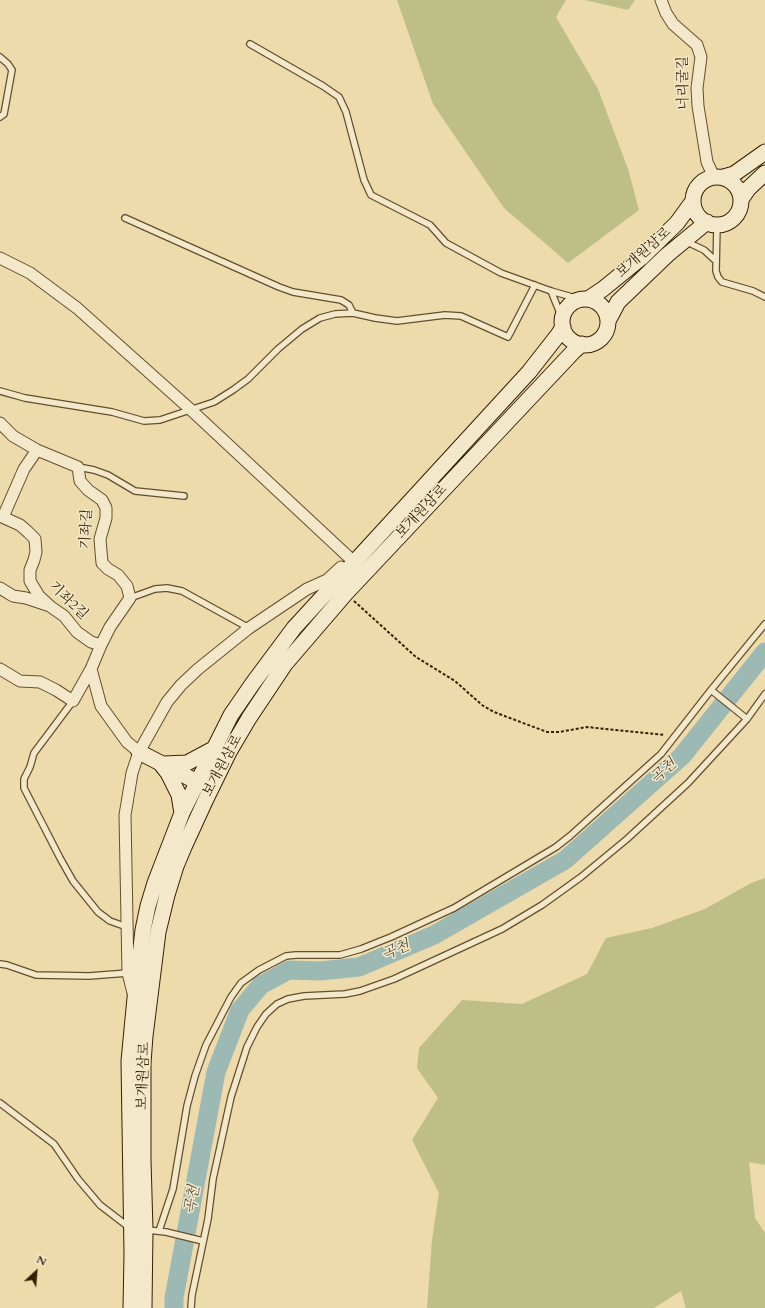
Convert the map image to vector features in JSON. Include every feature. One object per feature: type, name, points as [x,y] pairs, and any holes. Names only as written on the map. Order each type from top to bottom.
[{"type":"main road","name":"보개원삼로","points":[[131,1308],[145,1230],[129,1068],[134,998],[143,930],[155,882],[182,813],[231,716],[298,623],[351,560],[529,372],[558,335],[564,313],[570,304],[584,299],[603,289],[641,258],[677,223],[693,201],[695,192],[701,183],[734,174],[765,152]]},
{"type":"main road","name":"보개원삼로","points":[[144,1308],[145,1230],[143,1063],[148,1004],[158,932],[176,866],[229,752],[249,718],[285,664],[346,593],[573,352],[582,344],[592,343],[600,339],[606,331],[608,321],[618,302],[683,241],[712,224],[727,223],[736,216],[740,208],[742,198],[748,189],[765,173]]},
{"type":"main road","points":[[719,177],[728,179],[736,185],[742,198]]},
{"type":"main road","points":[[693,201],[699,216],[712,224]]},
{"type":"main road","points":[[584,299],[595,301],[603,307],[608,321]]},
{"type":"main road","points":[[562,322],[569,338],[572,341],[582,344]]},
{"type":"main road","points":[[161,764],[187,763],[215,748]]},
{"type":"main road","points":[[139,752],[211,789]]},
{"type":"main road","points":[[161,764],[168,773],[175,787],[182,813]]},
{"type":"street","name":"너리굴길","points":[[661,0],[666,13],[673,24],[697,45],[701,57],[697,88],[698,106],[707,162],[719,177]]},
{"type":"street","points":[[0,258],[30,273],[72,304],[190,409],[351,560]]},
{"type":"street","points":[[0,423],[13,436],[37,450],[78,466]]},
{"type":"street","points":[[1,516],[24,469],[37,450]]},
{"type":"street","name":"기좌길","points":[[78,466],[80,481],[88,490],[102,500],[106,508],[106,518],[100,538],[102,563],[118,575],[127,586],[130,598]]},
{"type":"street","name":"기좌2길","points":[[1,516],[20,525],[34,540],[36,552],[30,570],[30,581],[39,596],[64,616],[82,635],[91,642],[101,645]]},
{"type":"street","name":"보개원삼로","points":[[134,998],[128,973],[125,815],[132,772],[139,752],[167,702],[198,669],[249,628],[307,589],[327,580],[351,560]]},
{"type":"street","points":[[0,588],[13,596],[26,598],[51,607]]},
{"type":"street","points":[[0,669],[20,681],[40,682],[73,701],[110,628],[130,598]]},
{"type":"street","points":[[91,668],[100,706],[127,742],[139,752]]},
{"type":"lane","points":[[250,44],[339,97],[346,112],[364,180],[371,195],[430,224],[446,243],[474,260],[501,273],[551,291],[584,299]]},
{"type":"lane","points":[[0,57],[12,70],[4,114],[0,117]]},
{"type":"lane","points":[[124,218],[279,287],[293,292],[342,300],[349,305],[353,313]]},
{"type":"lane","points":[[712,224],[716,272],[718,277],[722,282],[753,291],[765,297]]},
{"type":"lane","points":[[683,241],[704,250],[716,261]]},
{"type":"lane","points":[[0,391],[25,398],[112,412],[144,421],[160,420],[214,402],[248,379],[278,349],[302,329],[320,318],[335,314],[353,313],[397,322],[445,316],[462,316],[508,337],[535,285]]},
{"type":"lane","points":[[551,291],[562,322]]},
{"type":"lane","points":[[78,466],[108,475],[135,491],[184,496]]},
{"type":"lane","points":[[130,598],[155,589],[167,588],[182,591],[249,628]]},
{"type":"lane","points":[[145,1230],[173,1189],[187,1106],[195,1076],[206,1044],[240,983],[259,970],[286,956],[340,955],[361,949],[391,937],[454,908],[556,847],[661,754],[765,624]]},
{"type":"lane","points":[[711,690],[747,719]]},
{"type":"lane","points":[[191,1308],[213,1179],[231,1097],[247,1047],[257,1027],[266,1014],[277,1004],[288,999],[304,996],[344,994],[360,991],[394,979],[502,929],[542,905],[582,877],[627,839],[688,782],[747,719],[765,694]]},
{"type":"lane","points":[[73,701],[34,753],[30,767],[24,779],[24,788],[73,881],[98,912],[110,921],[127,927]]},
{"type":"lane","points":[[0,964],[36,975],[89,976],[128,973]]},
{"type":"lane","points":[[0,1103],[54,1144],[78,1179],[100,1205],[145,1230],[166,1232],[203,1241]]},
{"type":"path","points":[[346,593],[416,657],[455,681],[482,705],[494,712],[546,732],[559,732],[588,727],[675,736]]},
{"type":"green space","points":[[397,0],[566,0],[556,17],[598,89],[628,169],[639,210],[568,263],[504,208],[433,104]]},
{"type":"green space","points":[[585,0],[635,0],[628,10]]},
{"type":"green space","points":[[765,878],[765,1165],[749,1162],[755,1218],[765,1233],[765,1308],[686,1308],[681,1291],[654,1308],[427,1308],[432,1240],[439,1193],[412,1140],[438,1098],[417,1068],[419,1048],[462,1000],[522,1004],[587,974],[606,938],[652,928],[705,909],[751,883]]},
{"type":"waterway","name":"곡천","points":[[174,1308],[174,1298],[216,1072],[240,1010],[261,985],[289,970],[320,971],[359,967],[434,935],[565,860],[682,756],[765,652]]}]
